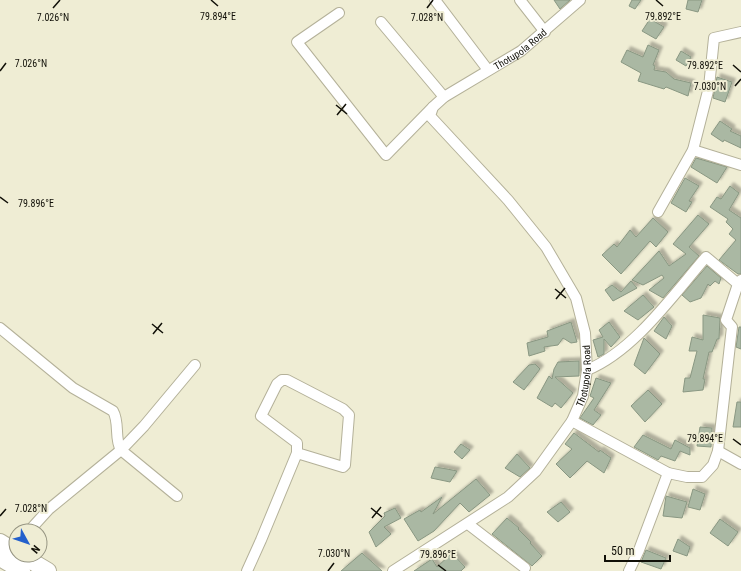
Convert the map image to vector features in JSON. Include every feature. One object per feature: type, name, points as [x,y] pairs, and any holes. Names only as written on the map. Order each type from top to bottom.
[{"type":"highway","points":[[34,563],[48,571]]},
{"type":"street","points":[[435,0],[488,70]]},
{"type":"street","points":[[520,0],[545,32]]},
{"type":"street","name":"Thotupola Road","points":[[339,13],[297,42],[386,155],[444,97],[521,51],[545,32],[580,0]]},
{"type":"street","points":[[381,22],[444,97]]},
{"type":"street","points":[[658,212],[693,150],[709,87],[714,38],[741,32]]},
{"type":"street","name":"Thotupola Road","points":[[393,571],[508,497],[536,471],[572,422],[583,396],[587,370],[586,333],[576,298],[546,247],[508,200],[433,120],[430,116],[433,108]]},
{"type":"street","points":[[693,150],[741,165]]},
{"type":"street","points":[[572,422],[668,473],[687,477],[702,477],[712,465],[718,451],[732,327],[726,320],[739,281],[706,257],[644,329],[623,349],[600,365],[587,370]]},
{"type":"street","points":[[0,328],[73,388],[113,411],[116,417],[118,446],[121,450],[178,496]]},
{"type":"street","points":[[36,523],[49,509],[121,450],[144,426],[195,365]]},
{"type":"street","points":[[246,571],[261,540],[297,453],[297,443],[261,416],[277,384],[282,380],[287,380],[343,409],[349,415],[346,465],[343,467],[297,453]]},
{"type":"street","points":[[718,451],[741,464]]},
{"type":"street","points":[[629,571],[639,550],[668,473]]},
{"type":"street","points":[[468,524],[525,568]]},
{"type":"building","points":[[554,0],[570,0],[560,9]]},
{"type":"building","points":[[632,0],[641,0],[635,9],[629,6]]},
{"type":"building","points":[[688,0],[702,0],[698,12],[686,9]]},
{"type":"building","points":[[650,19],[664,27],[656,39],[642,31]]},
{"type":"building","points":[[648,45],[659,50],[653,65],[655,66],[654,70],[666,72],[674,79],[691,83],[688,96],[666,87],[664,89],[638,81],[641,73],[621,62],[627,50],[643,57]]},
{"type":"building","points":[[681,51],[691,57],[686,66],[676,60]]},
{"type":"building","points":[[717,77],[732,82],[725,102],[713,98]]},
{"type":"building","points":[[720,121],[732,129],[730,131],[741,136],[741,148],[724,140],[723,142],[711,134]]},
{"type":"building","points":[[696,158],[727,167],[717,183],[691,167]]},
{"type":"building","points":[[685,178],[699,186],[689,201],[692,202],[686,212],[671,203]]},
{"type":"building","points":[[730,186],[739,193],[729,210],[741,218],[741,274],[738,274],[719,260],[736,240],[729,234],[733,229],[726,222],[728,219],[710,207],[717,197],[721,199]]},
{"type":"building","points":[[698,215],[709,224],[689,247],[699,256],[663,298],[649,290],[664,278],[662,275],[643,285],[632,280],[659,251],[669,266],[686,254],[673,244]]},
{"type":"building","points":[[653,218],[668,232],[656,247],[650,241],[621,274],[602,255],[614,244],[617,247],[630,230],[636,237]]},
{"type":"building","points":[[707,266],[721,278],[719,284],[715,281],[710,286],[708,284],[701,298],[690,302],[682,295]]},
{"type":"building","points":[[631,281],[637,288],[613,301],[605,290],[612,285],[621,292]]},
{"type":"building","points":[[643,295],[654,307],[638,320],[624,311]]},
{"type":"building","points":[[703,315],[720,318],[719,339],[717,339],[712,352],[709,352],[703,379],[705,379],[703,390],[683,392],[685,378],[690,378],[697,351],[689,351],[692,337],[703,340]]},
{"type":"building","points":[[664,317],[672,326],[666,339],[654,331]]},
{"type":"building","points":[[571,322],[577,342],[571,343],[563,338],[558,345],[544,347],[545,351],[529,356],[527,343],[548,337],[547,331]]},
{"type":"building","points":[[609,322],[620,337],[611,347],[604,339],[604,354],[598,357],[593,340],[603,337],[599,330]]},
{"type":"building","points":[[739,327],[741,327],[741,349],[736,347]]},
{"type":"building","points":[[644,338],[660,354],[645,374],[634,365]]},
{"type":"building","points":[[579,361],[579,376],[555,377],[573,393],[561,408],[555,403],[552,407],[537,398],[549,376],[552,379],[554,369],[558,362]]},
{"type":"building","points":[[535,364],[540,369],[524,390],[513,382],[529,365]]},
{"type":"building","points":[[596,378],[611,383],[594,410],[601,415],[593,425],[580,418],[594,398],[590,396]]},
{"type":"building","points":[[648,390],[662,404],[645,422],[631,406]]},
{"type":"building","points":[[737,402],[741,402],[741,427],[733,427]]},
{"type":"building","points":[[700,427],[712,428],[711,447],[697,446]]},
{"type":"building","points":[[574,433],[599,452],[600,450],[611,458],[604,473],[587,461],[570,478],[556,464],[572,449],[565,444]]},
{"type":"building","points":[[643,435],[671,449],[675,440],[690,448],[690,455],[680,451],[675,461],[661,456],[658,460],[634,447]]},
{"type":"building","points":[[461,444],[470,450],[462,459],[454,452]]},
{"type":"building","points":[[517,454],[530,468],[520,477],[505,468]]},
{"type":"building","points":[[435,467],[457,471],[450,482],[431,478]]},
{"type":"building","points":[[476,479],[490,495],[469,512],[460,503],[434,531],[418,541],[404,519],[420,510],[421,512],[442,497],[433,514]]},
{"type":"building","points":[[693,489],[705,494],[700,510],[688,507]]},
{"type":"building","points":[[666,496],[687,502],[682,518],[663,516]]},
{"type":"building","points":[[561,502],[570,512],[558,522],[547,512]]},
{"type":"building","points":[[395,508],[401,518],[384,527],[391,534],[376,547],[369,532],[385,516],[384,513]]},
{"type":"building","points":[[507,518],[519,528],[518,529],[542,556],[532,566],[492,534]]},
{"type":"building","points":[[720,519],[738,532],[728,546],[710,533]]},
{"type":"building","points":[[678,539],[690,547],[687,556],[673,551]]},
{"type":"building","points":[[646,550],[666,558],[661,569],[641,562]]},
{"type":"building","points":[[362,553],[382,571],[341,571]]},
{"type":"building","points":[[452,553],[465,567],[461,571],[414,571],[432,559],[437,567]]}]
